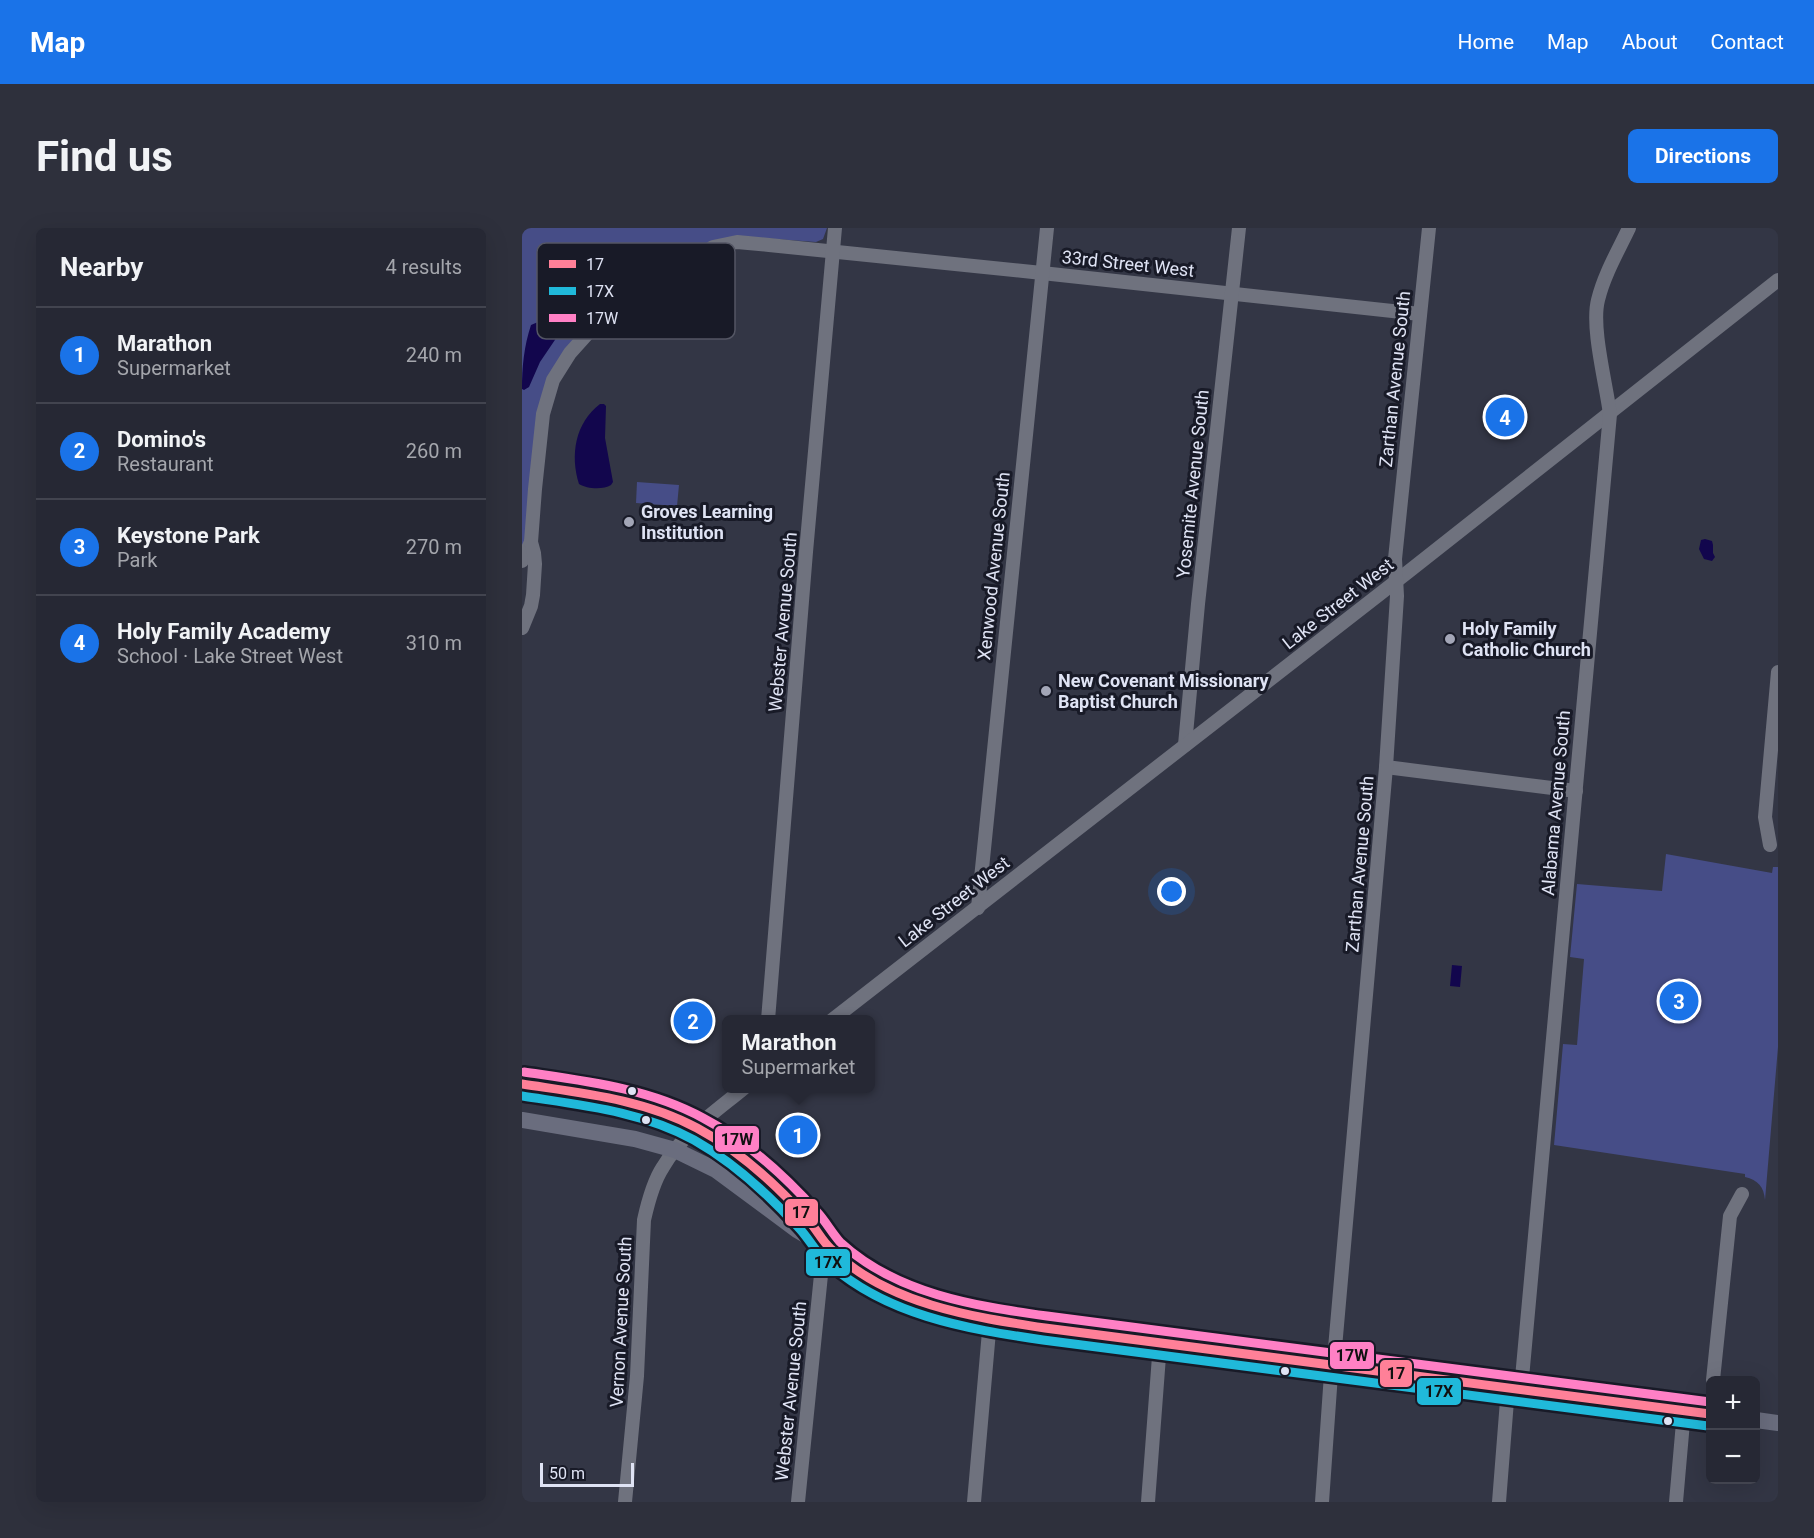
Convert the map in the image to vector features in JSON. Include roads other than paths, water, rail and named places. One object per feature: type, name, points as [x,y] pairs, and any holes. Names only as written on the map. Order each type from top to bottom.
[{"type":"main road","points":[[522,1084],[606,1097],[652,1110],[696,1128],[721,1143],[760,1174],[810,1222],[833,1251]]},
{"type":"main road","points":[[522,1120],[623,1136],[675,1150],[703,1162],[797,1230],[879,1282],[914,1299],[958,1314],[1160,1343],[1706,1414]]},
{"type":"main road","points":[[1760,1421],[1778,1423]]},
{"type":"street","name":"Webster Avenue South","points":[[768,1015],[835,228]]},
{"type":"street","name":"Xenwood Avenue South","points":[[978,908],[1047,228]]},
{"type":"street","name":"Yosemite Avenue South","points":[[1185,745],[1239,228]]},
{"type":"street","name":"Zarthan Avenue South","points":[[1322,1502],[1332,1365],[1386,767],[1397,596],[1395,559],[1429,228]]},
{"type":"street","name":"Alabama Avenue South","points":[[1499,1502],[1515,1388],[1610,414],[1595,320],[1597,301],[1603,282],[1629,228]]},
{"type":"street","name":"33rd Street West","points":[[732,243],[1042,273],[1420,314]]},
{"type":"street","name":"Lake Street West","points":[[839,1015],[1610,414],[1778,280]]},
{"type":"street","name":"33rd Street West","points":[[531,542],[543,414],[548,394],[553,380],[570,353],[583,339]]},
{"type":"street","points":[[522,561],[531,542]]},
{"type":"street","points":[[523,621],[531,606],[534,553],[531,542]]},
{"type":"street","points":[[1770,845],[1765,817],[1778,672]]},
{"type":"street","points":[[1386,767],[1575,791]]},
{"type":"street","points":[[675,1150],[696,1128],[739,1093]]},
{"type":"street","name":"Vernon Avenue South","points":[[625,1502],[637,1376],[644,1220],[649,1198],[662,1168],[675,1150]]},
{"type":"street","points":[[1713,1376],[1730,1216],[1742,1194]]},
{"type":"street","name":"Webster Avenue South","points":[[798,1502],[822,1265],[833,1251]]},
{"type":"street","points":[[974,1502],[990,1320]]},
{"type":"street","points":[[1148,1502],[1160,1343]]},
{"type":"street","points":[[1676,1502],[1684,1411]]},
{"type":"place","name":"Holy Family Academy","points":[[1505,417]]},
{"type":"place","name":"Groves Learning Institution","points":[[629,522]]},
{"type":"place","name":"Holy Family Catholic Church","points":[[1450,639]]},
{"type":"place","name":"New Covenant Missionary Baptist Church","points":[[1046,691]]},
{"type":"place","name":"Keystone Park","points":[[1679,1001]]},
{"type":"place","name":"Domino's","points":[[693,1021]]},
{"type":"place","name":"Marathon","points":[[798,1135]]}]
